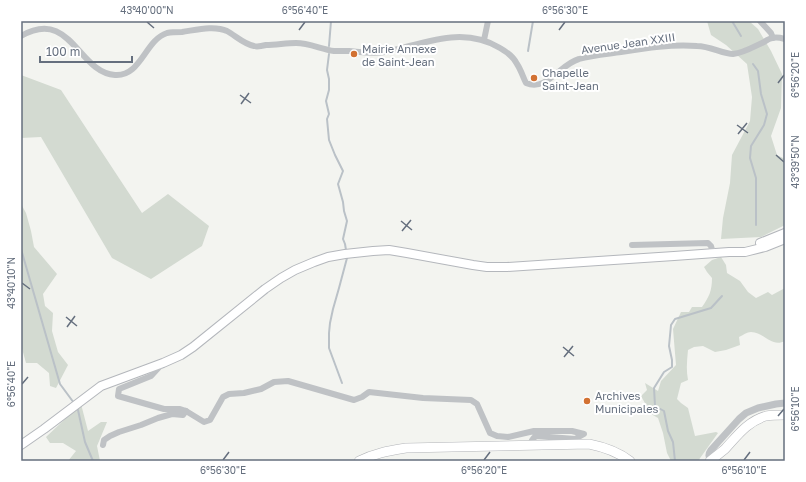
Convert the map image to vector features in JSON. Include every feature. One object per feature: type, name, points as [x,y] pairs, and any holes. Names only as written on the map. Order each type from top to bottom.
[{"type":"main road","points":[[729,252],[764,242],[785,233]]},
{"type":"main road","points":[[21,445],[44,430],[101,386],[164,363],[181,355],[194,347],[265,289],[281,278],[295,270],[328,257],[388,250],[473,265],[507,267],[745,252],[757,250],[785,239]]},
{"type":"main road","points":[[715,460],[741,431],[756,420],[766,416],[785,415]]},
{"type":"main road","points":[[715,460],[754,427],[772,421],[785,421]]},
{"type":"main road","points":[[359,461],[380,452],[406,448],[589,444],[613,451],[630,461]]},
{"type":"street","points":[[21,36],[37,29],[50,29],[61,33],[71,41],[94,66],[104,72],[115,75],[125,73],[136,67],[150,46],[158,38],[167,33],[214,29],[226,31],[247,44],[254,46],[296,43],[310,44],[333,51],[370,53],[384,52],[439,39],[457,37],[479,38],[484,40],[488,21]]},
{"type":"street","points":[[760,21],[771,33],[773,38]]},
{"type":"street","name":"Avenue Jean XXIII","points":[[484,40],[509,53],[517,63],[526,83],[536,85],[543,83],[569,63],[578,59],[641,49],[688,45],[705,46],[734,54],[773,38],[785,38]]},
{"type":"street","points":[[632,245],[708,243],[712,246],[713,253]]},
{"type":"street","points":[[164,363],[151,376],[119,390],[118,396],[164,409],[180,409],[204,422],[210,420],[223,397],[229,394],[244,393],[261,389],[274,382],[288,381],[354,400],[369,392],[423,398],[471,400],[478,404],[490,433],[497,436],[508,437],[534,430],[572,431],[584,434],[575,439],[536,436],[532,439],[530,446]]},
{"type":"street","points":[[715,460],[710,458],[709,453],[746,413],[758,408],[785,403]]},
{"type":"street","points":[[103,445],[104,440],[119,432],[172,414],[183,415],[186,411]]},
{"type":"shaded area","points":[[707,21],[749,21],[758,29],[782,74],[781,108],[771,136],[777,155],[785,159],[785,225],[761,237],[721,239],[723,218],[730,183],[732,155],[750,121],[752,97],[747,64],[726,45],[711,35]]},
{"type":"shaded area","points":[[21,75],[61,90],[142,213],[168,194],[209,226],[202,246],[151,279],[112,258],[41,137],[21,138]]},
{"type":"shaded area","points":[[21,204],[26,213],[34,247],[57,274],[43,294],[45,306],[53,313],[52,331],[58,352],[68,365],[56,388],[50,386],[49,373],[37,363],[26,363],[21,345]]},
{"type":"shaded area","points":[[721,257],[726,265],[727,273],[740,281],[748,292],[756,298],[768,292],[772,295],[785,288],[785,341],[776,343],[760,334],[750,332],[739,337],[740,345],[726,350],[715,352],[703,346],[694,347],[688,350],[688,380],[681,383],[677,399],[688,408],[695,436],[716,432],[718,433],[698,461],[671,461],[667,453],[658,418],[651,414],[641,396],[647,390],[645,383],[658,391],[661,381],[676,365],[673,329],[681,312],[689,312],[692,307],[702,307],[711,290],[712,283],[712,278],[704,267],[712,260]]},
{"type":"shaded area","points":[[81,404],[88,431],[101,422],[107,422],[97,446],[100,461],[68,461],[76,451],[63,443],[50,443],[46,437]]},
{"type":"waterway","points":[[329,46],[331,21]]},
{"type":"waterway","points":[[528,51],[533,21]]},
{"type":"waterway","points":[[732,21],[741,36]]},
{"type":"waterway","points":[[329,54],[327,70],[329,90],[326,101],[329,114],[327,119],[329,140],[343,171],[338,184],[347,221],[343,239],[346,250]]},
{"type":"waterway","points":[[753,64],[758,71],[761,94],[767,114],[764,125],[751,146],[750,158],[756,178],[756,225]]},
{"type":"waterway","points":[[21,249],[60,384],[74,403]]},
{"type":"waterway","points":[[342,383],[329,348],[329,333],[333,309],[347,258]]},
{"type":"waterway","points":[[675,461],[673,442],[668,431],[664,411],[655,406],[654,388],[664,372],[672,367],[669,346],[671,325],[675,319],[711,308],[722,296]]},
{"type":"waterway","points":[[76,407],[85,442],[93,461]]},
{"type":"place","name":"Mairie Annexe de Saint-Jean","points":[[354,54]]},
{"type":"place","name":"Chapelle Saint-Jean","points":[[534,78]]},
{"type":"place","name":"Archives Municipales","points":[[587,401]]}]
